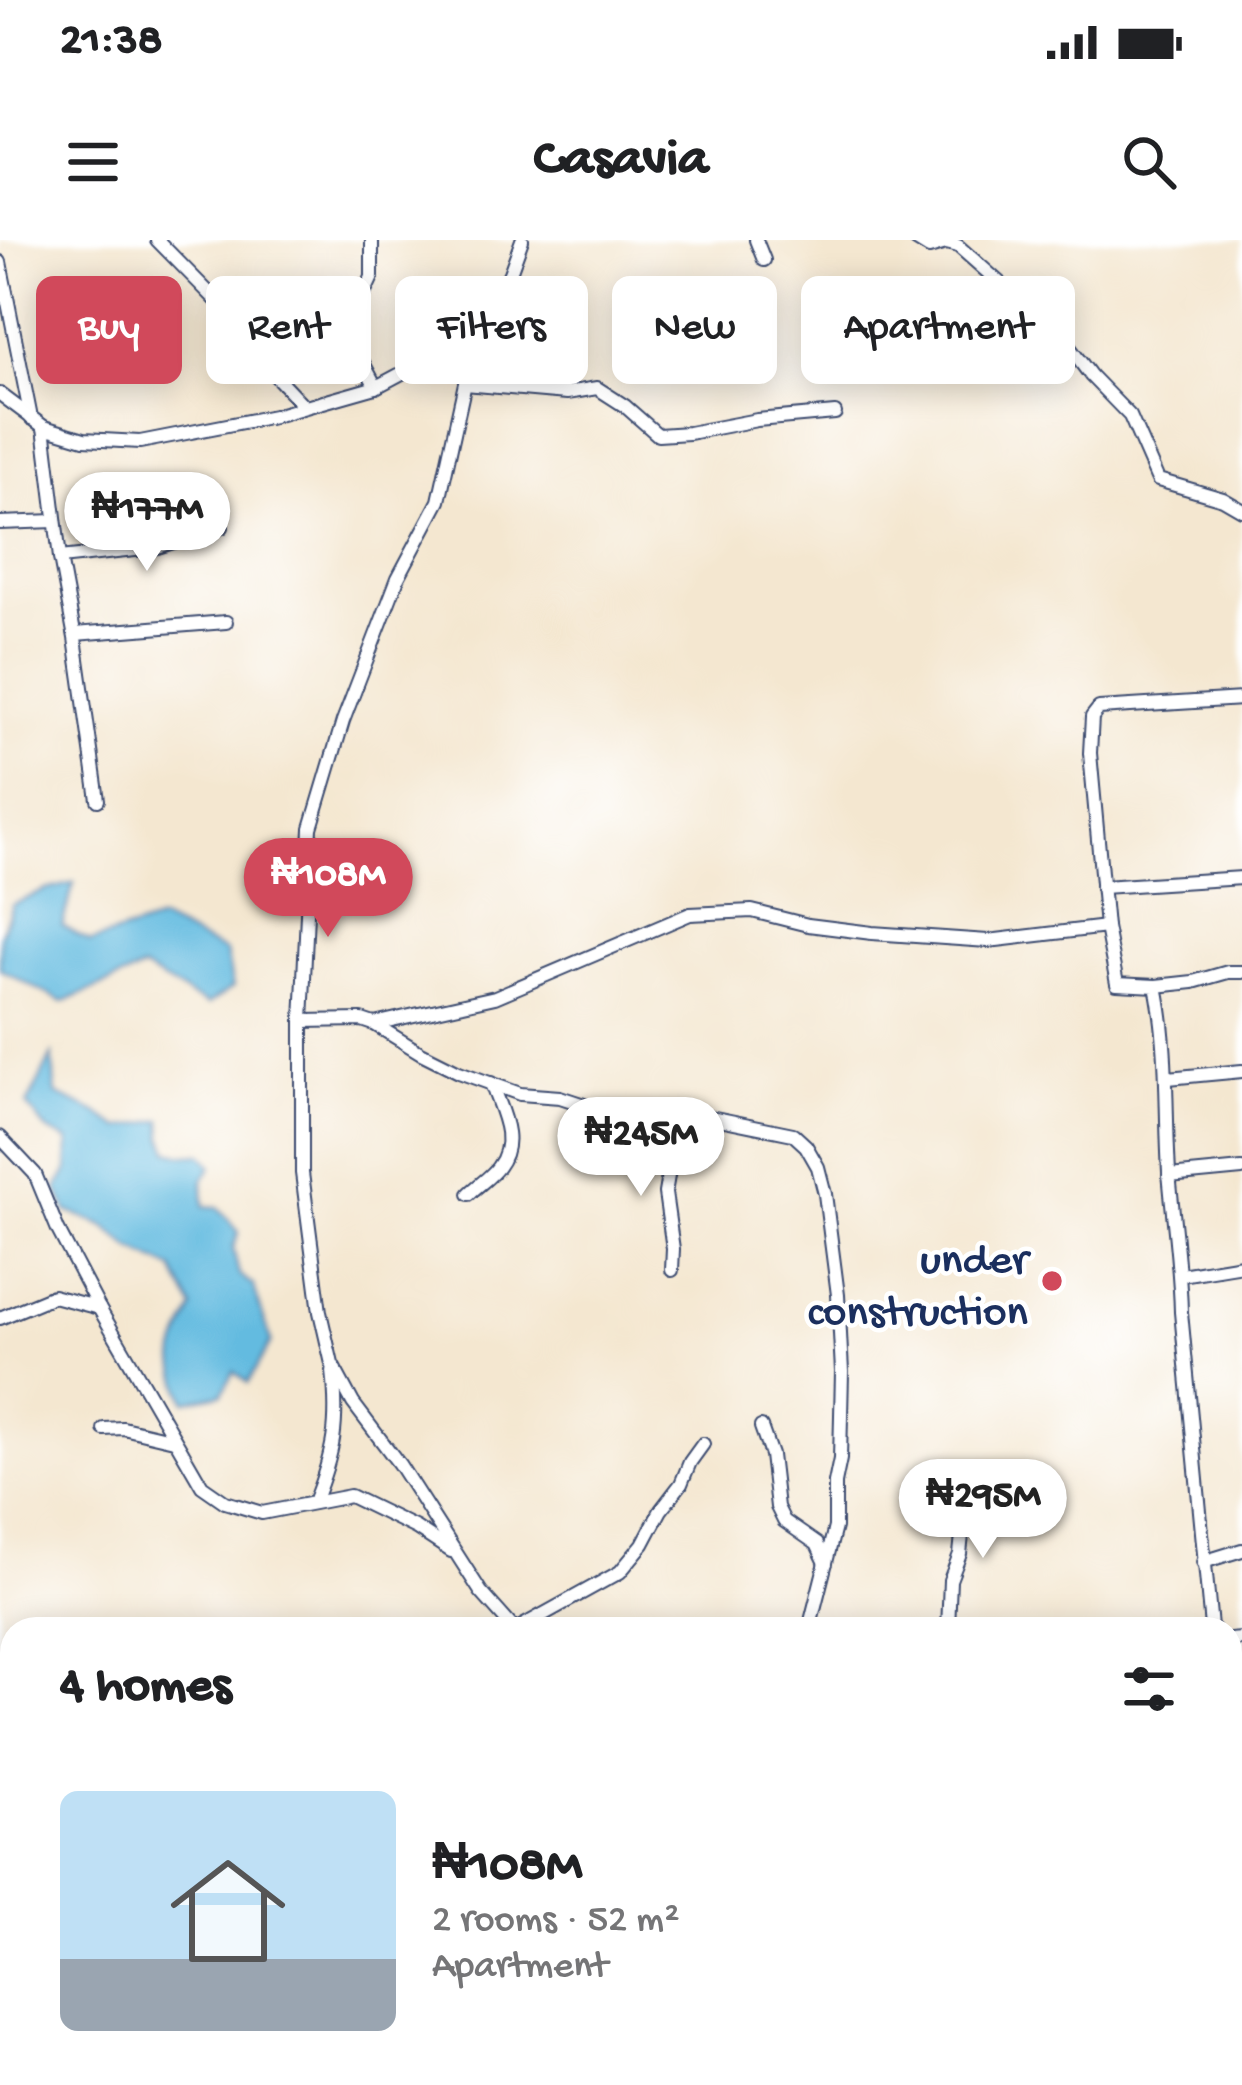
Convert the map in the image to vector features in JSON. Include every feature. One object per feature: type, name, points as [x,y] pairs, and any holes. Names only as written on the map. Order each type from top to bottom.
[{"type":"street","points":[[157,240],[217,301],[304,406]]},
{"type":"street","points":[[372,240],[372,277],[360,303],[355,332],[364,366],[376,387]]},
{"type":"street","points":[[509,276],[522,240]]},
{"type":"street","points":[[756,240],[764,260]]},
{"type":"street","points":[[916,240],[929,248],[958,246],[1058,332],[1130,416],[1158,481],[1222,499],[1242,510]]},
{"type":"street","points":[[0,262],[31,418]]},
{"type":"street","points":[[0,394],[44,428],[84,439],[140,442],[238,424],[376,387],[395,377]]},
{"type":"street","points":[[314,1502],[330,1461],[336,1399],[302,1173],[302,1022],[311,828],[343,721],[390,598],[439,501],[465,384],[567,393],[597,388],[658,435],[835,413]]},
{"type":"street","points":[[44,428],[98,800]]},
{"type":"street","points":[[0,523],[55,521]]},
{"type":"street","points":[[60,558],[154,548],[223,527]]},
{"type":"street","points":[[75,634],[226,622]]},
{"type":"street","points":[[1242,699],[1099,708],[1092,717],[1090,753],[1106,927],[1117,984],[1156,986],[1242,972]]},
{"type":"street","points":[[1102,887],[1242,878]]},
{"type":"street","points":[[374,1024],[495,998],[689,914],[752,911],[808,925],[872,933],[988,940],[1106,927]]},
{"type":"street","points":[[1156,986],[1168,1078],[1169,1176],[1203,1562],[1212,1617]]},
{"type":"street","points":[[302,1022],[362,1020],[459,1072],[520,1094],[560,1097],[619,1116],[710,1117],[793,1134],[806,1146],[825,1194],[842,1372],[835,1527],[812,1617]]},
{"type":"street","points":[[1168,1078],[1242,1071]]},
{"type":"street","points":[[469,1194],[497,1168],[508,1148],[506,1122],[491,1083]]},
{"type":"street","points":[[668,1118],[676,1130],[665,1193],[672,1270]]},
{"type":"street","points":[[0,1137],[35,1174],[99,1308],[202,1486],[225,1502],[262,1513],[350,1496],[458,1555]]},
{"type":"street","points":[[1169,1176],[1242,1169]]},
{"type":"street","points":[[1180,1275],[1242,1265]]},
{"type":"street","points":[[0,1318],[53,1296],[99,1308]]},
{"type":"street","points":[[332,1364],[353,1403],[399,1464],[481,1592],[505,1617]]},
{"type":"street","points":[[761,1426],[771,1455],[777,1507],[784,1521],[818,1544],[827,1564]]},
{"type":"street","points":[[104,1429],[123,1428],[174,1440]]},
{"type":"street","points":[[538,1617],[620,1572],[643,1544],[704,1444]]},
{"type":"street","points":[[948,1617],[950,1580],[960,1554],[962,1526],[954,1498]]},
{"type":"street","points":[[1203,1562],[1242,1550]]},
{"type":"water","points":[[74,883],[62,926],[91,942],[160,920],[226,952],[233,987],[207,1005],[143,969],[63,1002],[0,969],[0,937],[12,905]]},
{"type":"water","points":[[52,1055],[56,1094],[120,1128],[162,1120],[169,1151],[202,1154],[212,1166],[203,1180],[204,1206],[218,1207],[239,1232],[233,1248],[239,1275],[253,1285],[271,1342],[248,1383],[234,1371],[222,1394],[186,1401],[175,1363],[193,1308],[173,1269],[130,1248],[104,1226],[67,1211],[57,1188],[68,1170],[69,1141],[46,1129],[27,1105]]},
{"type":"place","name":"under construction","points":[[1052,1281]]}]
